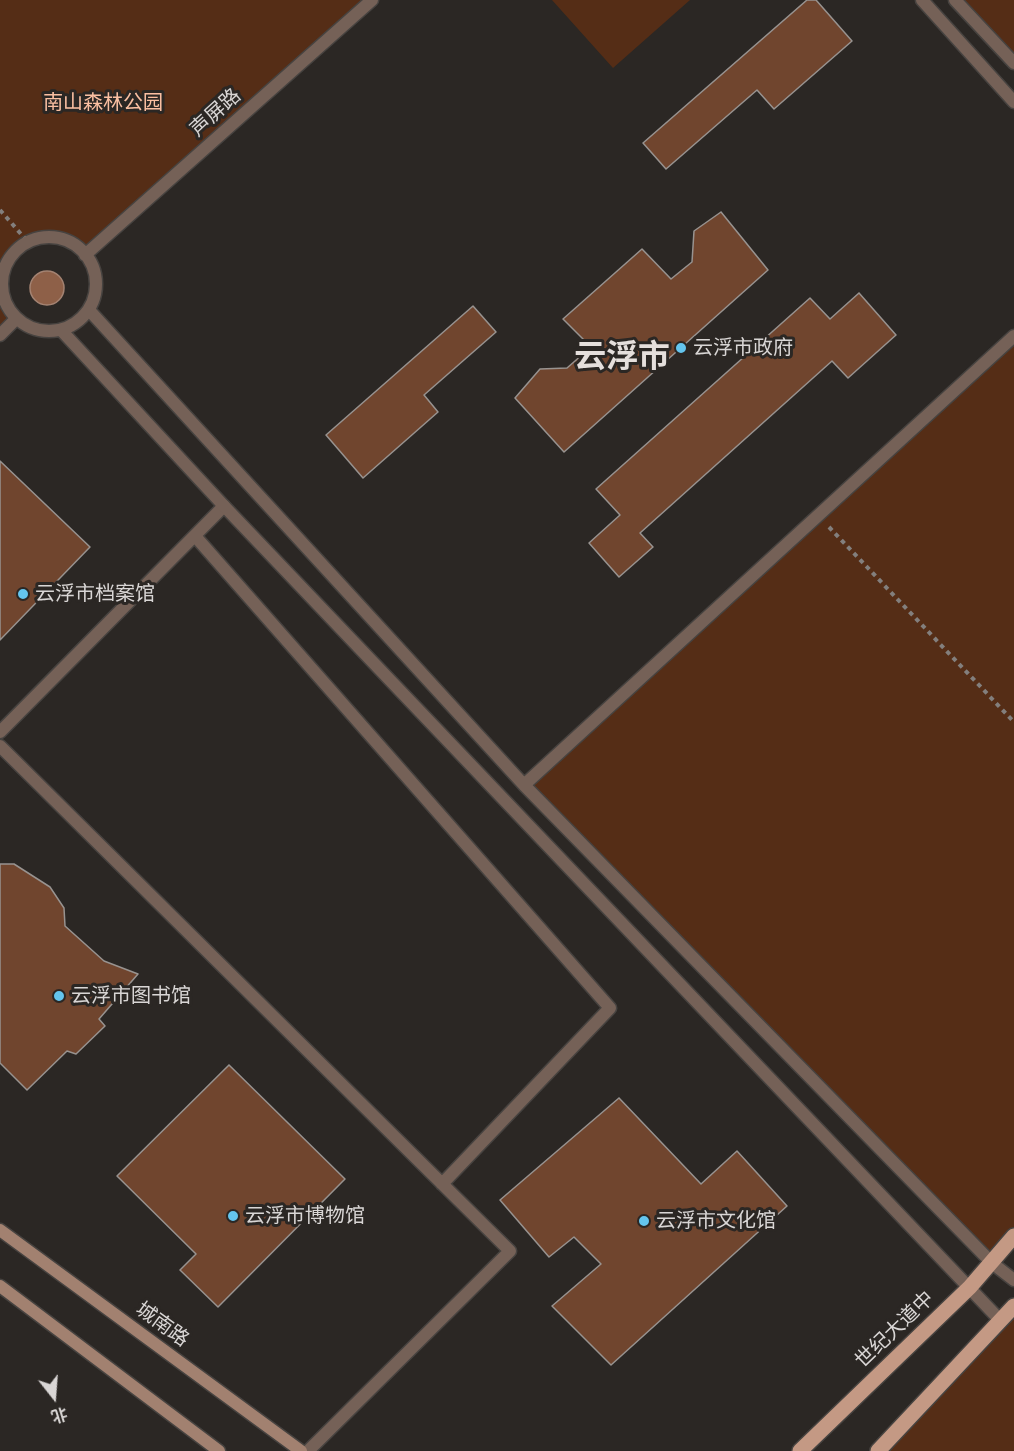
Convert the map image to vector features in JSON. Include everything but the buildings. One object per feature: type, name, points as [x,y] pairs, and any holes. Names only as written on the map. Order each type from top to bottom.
[{"type":"main road","name":"城南路","points":[[0,1230],[301,1451]]},
{"type":"main road","name":"世纪大道中","points":[[800,1451],[970,1287],[1014,1236]]},
{"type":"main road","points":[[0,1286],[219,1451]]},
{"type":"main road","points":[[878,1451],[1014,1306]]},
{"type":"street","name":"声屏路","points":[[85,255],[372,0]]},
{"type":"street","points":[[922,0],[1014,102]]},
{"type":"street","points":[[955,0],[1014,63]]},
{"type":"street","points":[[44,237],[61,239],[73,244],[85,255],[91,262],[96,278],[95,295],[89,310],[76,323],[61,330],[46,332],[30,328],[10,312],[3,297],[1,281],[8,261],[18,249],[28,242],[44,237]]},
{"type":"street","points":[[89,310],[524,785],[992,1263],[1014,1280]]},
{"type":"street","points":[[0,335],[16,319]]},
{"type":"street","points":[[61,330],[224,506],[1000,1320]]},
{"type":"street","points":[[524,785],[1014,336]]},
{"type":"street","points":[[0,732],[224,506]]},
{"type":"street","points":[[195,536],[610,1008],[442,1184]]},
{"type":"street","points":[[0,746],[510,1251],[308,1451]]},
{"type":"path","points":[[0,210],[28,242]]},
{"type":"path","points":[[818,516],[1014,722]]},
{"type":"green space","name":"南山森林公园","points":[[0,0],[372,0],[85,255],[73,244],[61,239],[44,237],[28,242],[18,249],[8,261],[1,281],[3,297],[16,319],[0,335]]},
{"type":"green space","points":[[552,0],[690,0],[613,68]]},
{"type":"green space","points":[[955,0],[1014,0],[1014,63]]},
{"type":"green space","points":[[1014,336],[1014,1236],[992,1263],[524,785]]},
{"type":"green space","points":[[1014,1307],[1014,1451],[879,1451]]},
{"type":"shaded area","points":[[47,271],[59,276],[64,288],[59,300],[47,305],[35,300],[30,288],[35,276]]},
{"type":"place","name":"云浮市政府","points":[[681,348]]},
{"type":"place","name":"云浮市档案馆","points":[[23,594]]},
{"type":"place","name":"云浮市图书馆","points":[[59,996]]},
{"type":"place","name":"云浮市博物馆","points":[[233,1216]]},
{"type":"place","name":"云浮市文化馆","points":[[644,1221]]},
{"type":"district","name":"云浮市","points":[[622,358]]}]
